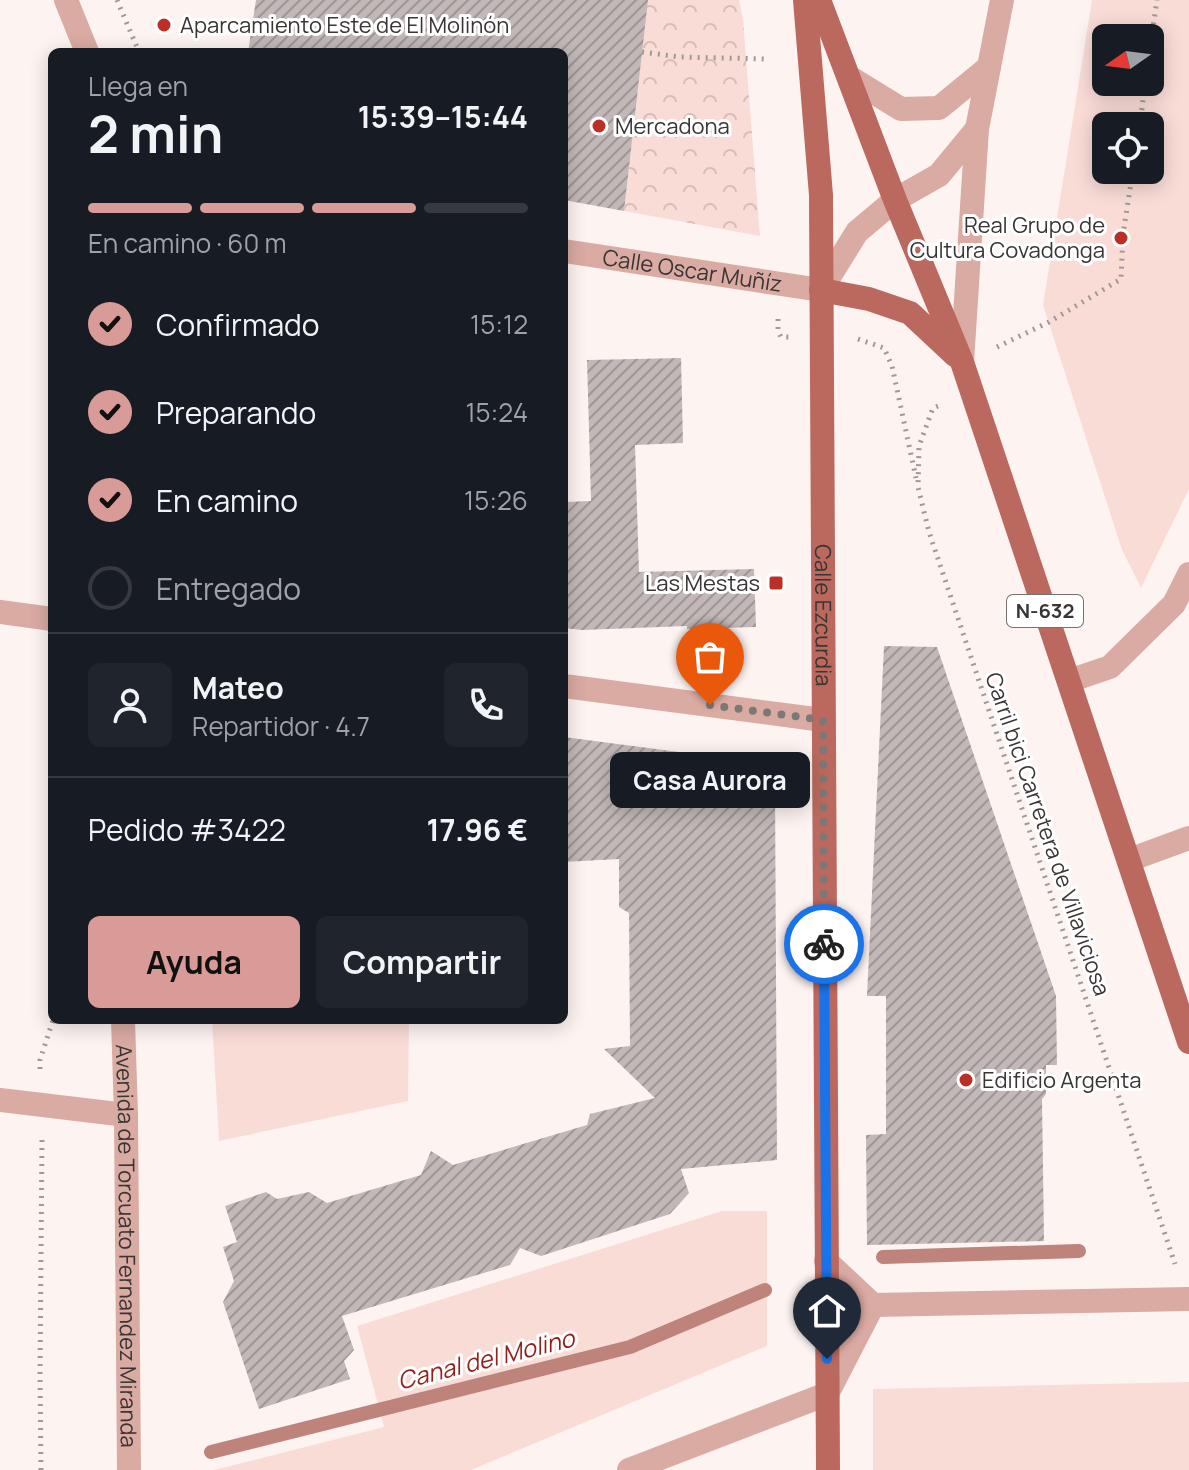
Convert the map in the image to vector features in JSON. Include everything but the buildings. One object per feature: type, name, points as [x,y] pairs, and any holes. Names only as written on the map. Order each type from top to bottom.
[{"type":"main road","name":"Calle Ezcurdia","points":[[805,0],[821,195],[828,1470]]},
{"type":"main road","name":"N-632","points":[[819,0],[895,200],[962,362],[1189,1042]]},
{"type":"main road","points":[[821,290],[869,299],[910,313],[962,362]]},
{"type":"street","points":[[66,0],[85,48]]},
{"type":"street","points":[[962,362],[977,129],[1002,0]]},
{"type":"street","points":[[849,77],[901,109],[939,108],[989,67]]},
{"type":"street","points":[[821,290],[857,232],[895,200],[939,175],[977,129]]},
{"type":"street","name":"Calle Oscar Muñíz","points":[[568,252],[821,290]]},
{"type":"street","points":[[1069,681],[1110,667],[1174,604],[1189,574]]},
{"type":"street","points":[[0,612],[48,618]]},
{"type":"street","points":[[568,687],[823,720]]},
{"type":"street","points":[[1129,860],[1189,838]]},
{"type":"street","name":"Avenida de Torcuato Fernandez Miranda","points":[[123,1024],[129,1470]]},
{"type":"street","points":[[0,1100],[126,1115]]},
{"type":"street","points":[[826,1261],[873,1305],[1187,1299]]},
{"type":"street","points":[[629,1470],[827,1394],[873,1305]]},
{"type":"path","points":[[117,0],[137,48]]},
{"type":"path","points":[[1154,24],[1157,0]]},
{"type":"path","points":[[642,52],[680,57],[767,59]]},
{"type":"path","points":[[962,362],[1049,322],[1121,279],[1123,234],[1131,184]]},
{"type":"path","name":"Carril bici Carretera de Villaviciosa","points":[[973,393],[933,408],[919,446],[918,487],[929,532],[1187,1299]]},
{"type":"path","points":[[41,1470],[40,1060],[52,1024]]},
{"type":"green space","points":[[647,0],[739,0],[760,236],[624,211]]},
{"type":"green space","name":"Real Grupo de Cultura Covadonga","points":[[1092,0],[1189,0],[1189,489],[1141,588],[1122,550],[1043,305]]},
{"type":"green space","points":[[212,1024],[409,1024],[408,1101],[219,1141]]},
{"type":"green space","points":[[722,1211],[767,1211],[767,1346],[471,1470],[214,1470],[384,1427],[357,1326]]},
{"type":"green space","points":[[1189,1382],[1189,1470],[873,1470],[873,1389]]},
{"type":"waterway","name":"Canal del Molino","points":[[883,1257],[1079,1251]]},
{"type":"waterway","name":"Canal del Molino","points":[[211,1452],[630,1347],[765,1290]]},
{"type":"way so far","points":[[710,705],[823,720],[824,944]]},
{"type":"place","name":"Aparcamiento Este de El Molinón","points":[[164,25]]},
{"type":"place","name":"Mercadona","points":[[599,126]]},
{"type":"place","name":"Real Grupo de Cultura Covadonga","points":[[1121,238]]},
{"type":"place","name":"Las Mestas","points":[[776,583]]},
{"type":"place","name":"Casa Aurora","points":[[710,705]]},
{"type":"place","name":"Edificio Argenta","points":[[966,1080]]},
{"type":"route","points":[[824,944],[827,1359]]}]
